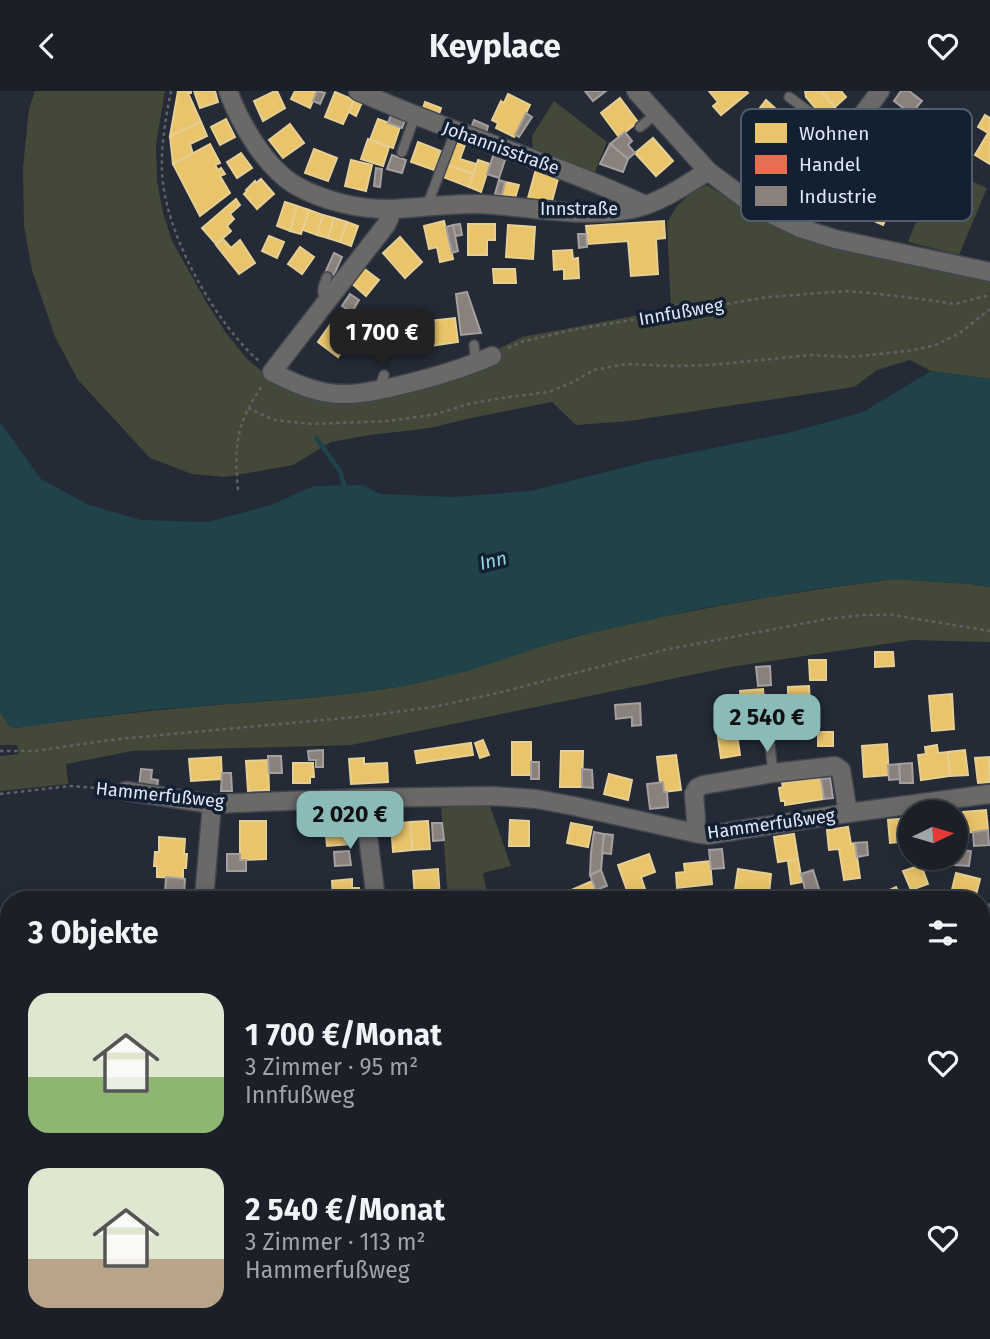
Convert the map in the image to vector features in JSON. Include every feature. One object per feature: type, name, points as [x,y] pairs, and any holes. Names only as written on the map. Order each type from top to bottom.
[{"type":"street","name":"Innstraße","points":[[228,91],[245,126],[276,170],[293,184],[344,204],[390,209],[464,203],[578,213],[612,211],[645,205],[677,191],[708,171]]},
{"type":"street","points":[[636,91],[708,171],[741,196]]},
{"type":"street","points":[[868,109],[880,91]]},
{"type":"street","name":"Johannisstraße","points":[[368,93],[415,116],[606,187],[645,205]]},
{"type":"street","points":[[390,209],[386,225],[272,372],[302,387],[324,392],[365,393],[381,382],[439,376],[484,359]]},
{"type":"street","points":[[785,221],[835,239],[990,272]]},
{"type":"street","points":[[800,228],[804,221]]},
{"type":"street","name":"Hammerfußweg","points":[[695,833],[694,794],[697,788],[773,773],[835,766],[841,770],[848,813]]},
{"type":"street","name":"Hammerfußweg","points":[[126,792],[212,804],[492,796],[536,799],[708,835],[990,794]]},
{"type":"street","points":[[363,798],[375,891]]},
{"type":"street","points":[[205,891],[212,804]]},
{"type":"lane","points":[[789,97],[806,109]]},
{"type":"lane","points":[[640,127],[656,114]]},
{"type":"lane","points":[[402,152],[415,116]]},
{"type":"lane","points":[[427,206],[455,132]]},
{"type":"lane","points":[[327,277],[322,289],[327,300]]},
{"type":"lane","points":[[474,345],[484,359]]},
{"type":"lane","points":[[768,728],[773,773]]},
{"type":"path","points":[[171,91],[162,140],[162,172],[164,196],[172,224],[184,256],[213,306],[246,350],[272,372],[242,418],[237,442],[238,490]]},
{"type":"path","name":"Innfußweg","points":[[484,359],[521,342],[572,330],[768,297],[849,291],[955,304],[990,297]]},
{"type":"path","points":[[248,408],[275,420],[312,424],[388,421],[437,414],[468,404],[549,392],[594,370],[626,364],[711,365],[811,355],[850,357],[908,351],[936,345],[960,334],[990,309]]},
{"type":"path","points":[[0,751],[35,751],[118,739],[366,716],[433,707],[664,650],[827,619],[893,615],[990,631]]},
{"type":"path","name":"Hammerfußweg","points":[[0,794],[71,786],[126,792]]},
{"type":"shaded area","points":[[35,91],[165,91],[156,144],[157,181],[172,241],[208,305],[247,359],[270,378],[316,395],[433,382],[522,337],[671,309],[667,222],[677,206],[697,187],[707,185],[741,207],[741,221],[765,221],[811,238],[862,252],[990,282],[990,379],[931,371],[910,360],[877,370],[854,387],[629,421],[576,425],[552,402],[430,428],[331,442],[293,465],[225,477],[192,474],[150,458],[78,380],[55,337],[32,270],[24,226],[23,167],[29,109]]},
{"type":"shaded area","points":[[554,101],[607,142],[594,174],[533,154],[532,136]]},
{"type":"shaded area","points":[[972,181],[987,188],[959,255],[908,242],[916,221],[972,221]]},
{"type":"shaded area","points":[[894,579],[990,587],[990,642],[912,640],[730,667],[351,745],[132,751],[66,764],[68,784],[0,791],[0,756],[19,754],[17,745],[0,745],[0,712],[14,728],[148,711],[377,690],[425,681],[550,644],[651,619]]},
{"type":"shaded area","points":[[489,803],[511,866],[483,873],[486,891],[447,891],[441,804]]},
{"type":"water","name":"Inn","points":[[931,371],[990,379],[990,587],[894,579],[816,589],[703,608],[568,638],[468,671],[404,686],[339,695],[150,710],[14,728],[0,712],[0,422],[41,479],[89,505],[141,520],[208,522],[271,505],[314,486],[363,485],[380,494],[454,497],[531,491],[645,462],[788,433],[863,412]]},
{"type":"building: Wohnen","points":[[178,91],[191,91],[188,93],[201,122],[170,136]]},
{"type":"building: Wohnen","points":[[194,91],[215,91],[218,102],[200,108]]},
{"type":"building: Wohnen","points":[[275,91],[285,108],[263,121],[254,101]]},
{"type":"building: Wohnen","points":[[295,91],[317,91],[310,108],[291,99]]},
{"type":"building: Wohnen","points":[[709,91],[748,93],[721,115],[713,106],[718,102]]},
{"type":"building: Wohnen","points":[[805,91],[821,91],[835,107],[816,109],[806,97]]},
{"type":"building: Wohnen","points":[[821,91],[841,91],[846,97],[835,107]]},
{"type":"building: Wohnen","points":[[335,92],[354,100],[343,124],[325,117]]},
{"type":"building: Wohnen","points":[[508,94],[530,105],[514,137],[496,128],[498,123],[492,120],[501,101],[504,103]]},
{"type":"building: Wohnen","points":[[355,96],[363,100],[356,116],[349,112]]},
{"type":"building: Wohnen","points":[[620,98],[638,122],[619,137],[601,113]]},
{"type":"building: Wohnen","points":[[766,100],[775,108],[774,109],[759,109]]},
{"type":"building: Wohnen","points":[[425,102],[441,108],[439,114],[423,108]]},
{"type":"building: Wohnen","points":[[985,115],[990,118],[990,164],[975,155],[988,133],[978,127]]},
{"type":"building: Wohnen","points":[[226,119],[235,137],[220,145],[211,127]]},
{"type":"building: Wohnen","points":[[378,119],[400,127],[393,148],[370,140]]},
{"type":"building: Wohnen","points":[[201,122],[207,136],[190,144],[193,154],[173,164],[170,136]]},
{"type":"building: Wohnen","points":[[290,124],[304,143],[283,158],[269,140]]},
{"type":"building: Wohnen","points":[[653,138],[673,161],[656,176],[635,153]]},
{"type":"building: Wohnen","points":[[368,139],[389,147],[383,166],[361,159]]},
{"type":"building: Wohnen","points":[[418,142],[441,151],[434,170],[411,162]]},
{"type":"building: Wohnen","points":[[455,142],[465,145],[460,159],[476,164],[473,174],[447,165]]},
{"type":"building: Wohnen","points":[[210,144],[220,163],[215,165],[225,174],[220,176],[230,193],[200,216],[173,164]]},
{"type":"building: Wohnen","points":[[314,149],[337,158],[328,181],[305,173]]},
{"type":"building: Wohnen","points":[[241,153],[252,168],[237,178],[227,162]]},
{"type":"building: Wohnen","points":[[351,160],[372,165],[366,191],[345,186]]},
{"type":"building: Wohnen","points":[[478,160],[490,164],[481,192],[469,187]]},
{"type":"building: Wohnen","points":[[447,165],[473,174],[469,187],[443,177]]},
{"type":"building: Wohnen","points":[[536,169],[559,175],[551,205],[528,198]]},
{"type":"building: Wohnen","points":[[261,179],[274,194],[257,209],[244,194],[255,181],[256,183]]},
{"type":"building: Wohnen","points":[[505,182],[519,185],[515,198],[502,195]]},
{"type":"building: Wohnen","points":[[236,199],[240,205],[230,214],[234,219],[227,226],[231,231],[216,244],[202,228]]},
{"type":"building: Wohnen","points":[[285,202],[297,206],[290,231],[277,226]]},
{"type":"building: Wohnen","points":[[297,206],[309,210],[301,234],[290,231]]},
{"type":"building: Wohnen","points":[[309,210],[323,215],[317,235],[303,230]]},
{"type":"building: Wohnen","points":[[323,215],[334,218],[328,238],[317,235]]},
{"type":"building: Wohnen","points":[[334,218],[347,222],[340,242],[328,238]]},
{"type":"building: Wohnen","points":[[444,221],[453,259],[440,262],[437,247],[429,249],[424,226]]},
{"type":"building: Wohnen","points":[[664,221],[665,238],[656,239],[658,274],[631,276],[628,241],[588,244],[586,226]]},
{"type":"building: Wohnen","points":[[347,222],[358,226],[351,246],[340,242]]},
{"type":"building: Wohnen","points":[[468,224],[495,224],[495,240],[487,240],[487,255],[468,255]]},
{"type":"building: Wohnen","points":[[508,225],[535,227],[533,259],[506,257]]},
{"type":"building: Wohnen","points":[[269,236],[284,242],[277,258],[262,251]]},
{"type":"building: Wohnen","points":[[400,237],[422,262],[405,278],[383,253]]},
{"type":"building: Wohnen","points":[[223,239],[231,248],[240,240],[255,263],[239,274],[216,245]]},
{"type":"building: Wohnen","points":[[300,247],[314,257],[302,274],[288,264]]},
{"type":"building: Wohnen","points":[[572,250],[573,259],[578,258],[579,278],[564,279],[564,269],[554,270],[553,251]]},
{"type":"building: Wohnen","points":[[362,267],[379,280],[366,296],[350,282]]},
{"type":"building: Wohnen","points":[[493,269],[515,269],[516,283],[494,283]]},
{"type":"building: Wohnen","points":[[455,318],[458,342],[423,347],[420,322]]},
{"type":"building: Wohnen","points":[[334,319],[353,331],[338,357],[318,342]]},
{"type":"building: Wohnen","points":[[372,328],[391,331],[387,351],[368,347]]},
{"type":"building: Wohnen","points":[[875,652],[893,652],[894,666],[875,667]]},
{"type":"building: Wohnen","points":[[809,660],[826,660],[826,680],[810,680]]},
{"type":"building: Wohnen","points":[[809,686],[810,705],[788,706],[788,687]]},
{"type":"building: Wohnen","points":[[763,689],[765,713],[759,713],[761,732],[744,733],[740,691]]},
{"type":"building: Wohnen","points":[[952,694],[954,729],[932,731],[929,696]]},
{"type":"building: Wohnen","points":[[730,707],[732,721],[720,723],[717,709]]},
{"type":"building: Wohnen","points":[[735,721],[740,755],[721,758],[718,737],[722,737],[720,723]]},
{"type":"building: Wohnen","points":[[818,732],[833,732],[833,746],[818,746]]},
{"type":"building: Wohnen","points":[[483,740],[489,755],[480,758],[475,743]]},
{"type":"building: Wohnen","points":[[512,742],[531,742],[531,775],[512,775]]},
{"type":"building: Wohnen","points":[[471,743],[473,755],[417,763],[415,751]]},
{"type":"building: Wohnen","points":[[887,744],[889,775],[864,777],[862,746]]},
{"type":"building: Wohnen","points":[[937,745],[938,753],[948,752],[950,776],[921,780],[918,755],[926,754],[925,747]]},
{"type":"building: Wohnen","points":[[965,750],[968,775],[950,776],[948,752]]},
{"type":"building: Wohnen","points":[[561,751],[583,751],[582,787],[560,787]]},
{"type":"building: Wohnen","points":[[676,755],[681,790],[664,792],[657,757]]},
{"type":"building: Wohnen","points":[[221,757],[222,779],[191,781],[189,759]]},
{"type":"building: Wohnen","points":[[989,757],[990,782],[978,783],[975,758]]},
{"type":"building: Wohnen","points":[[364,758],[364,764],[387,763],[388,782],[351,784],[349,759]]},
{"type":"building: Wohnen","points":[[268,760],[269,790],[248,791],[246,761]]},
{"type":"building: Wohnen","points":[[293,763],[313,763],[314,777],[310,777],[310,783],[293,783]]},
{"type":"building: Wohnen","points":[[609,774],[632,780],[628,800],[604,794]]},
{"type":"building: Wohnen","points":[[820,777],[824,799],[785,805],[785,801],[781,801],[779,788],[783,787],[782,783]]},
{"type":"building: Wohnen","points":[[986,810],[988,830],[968,833],[968,812]]},
{"type":"building: Wohnen","points":[[348,818],[351,844],[327,846],[328,820]]},
{"type":"building: Wohnen","points":[[898,819],[898,842],[890,843],[888,820]]},
{"type":"building: Wohnen","points":[[510,820],[529,821],[529,846],[509,846]]},
{"type":"building: Wohnen","points":[[240,821],[266,821],[266,859],[240,860]]},
{"type":"building: Wohnen","points":[[428,821],[430,849],[412,850],[410,822]]},
{"type":"building: Wohnen","points":[[410,822],[412,850],[393,852],[391,824]]},
{"type":"building: Wohnen","points":[[571,823],[592,827],[588,847],[567,843]]},
{"type":"building: Wohnen","points":[[848,827],[851,844],[855,843],[860,878],[844,880],[839,849],[829,850],[827,830]]},
{"type":"building: Wohnen","points":[[794,834],[798,859],[778,862],[774,837]]},
{"type":"building: Wohnen","points":[[159,837],[185,839],[184,854],[187,854],[183,878],[157,877],[157,866],[154,866],[155,852],[159,852]]},
{"type":"building: Wohnen","points":[[649,854],[655,872],[641,877],[646,891],[627,891],[618,865]]},
{"type":"building: Wohnen","points":[[798,859],[802,882],[791,884],[788,861]]},
{"type":"building: Wohnen","points":[[710,861],[712,884],[677,888],[676,873],[685,872],[684,864]]},
{"type":"building: Wohnen","points":[[438,869],[439,891],[414,891],[413,871]]},
{"type":"building: Wohnen","points":[[738,869],[771,874],[769,891],[735,890]]},
{"type":"building: Wohnen","points":[[923,870],[928,884],[911,890],[903,871]]},
{"type":"building: Wohnen","points":[[956,873],[980,879],[977,891],[952,891]]},
{"type":"building: Wohnen","points":[[352,879],[352,888],[359,888],[359,891],[333,891],[332,881]]},
{"type":"building: Wohnen","points":[[592,881],[596,891],[569,891]]},
{"type":"building: Industrie","points":[[317,91],[325,93],[320,104],[313,101]]},
{"type":"building: Industrie","points":[[585,91],[606,91],[593,101]]},
{"type":"building: Industrie","points":[[901,91],[909,91],[922,101],[915,109],[904,109],[894,101]]},
{"type":"building: Industrie","points":[[526,113],[532,117],[519,137],[515,135]]},
{"type":"building: Industrie","points":[[391,115],[405,120],[402,128],[388,123]]},
{"type":"building: Industrie","points":[[474,120],[488,126],[486,133],[471,128]]},
{"type":"building: Industrie","points":[[625,132],[632,141],[628,145],[635,153],[628,159],[610,144]]},
{"type":"building: Industrie","points":[[610,144],[628,159],[623,172],[600,164]]},
{"type":"building: Industrie","points":[[495,150],[507,154],[499,178],[487,174]]},
{"type":"building: Industrie","points":[[392,155],[406,160],[402,173],[387,169]]},
{"type":"building: Industrie","points":[[376,168],[382,169],[380,187],[374,186]]},
{"type":"building: Industrie","points":[[499,180],[505,182],[502,195],[495,194]]},
{"type":"building: Industrie","points":[[460,224],[462,235],[455,236],[453,225]]},
{"type":"building: Industrie","points":[[453,225],[458,251],[452,253],[446,227]]},
{"type":"building: Industrie","points":[[578,234],[586,234],[587,247],[579,248]]},
{"type":"building: Industrie","points":[[334,253],[342,257],[333,277],[325,273]]},
{"type":"building: Industrie","points":[[467,292],[481,333],[461,335],[456,294]]},
{"type":"building: Industrie","points":[[350,294],[359,300],[352,312],[342,306]]},
{"type":"building: Industrie","points":[[391,319],[402,321],[398,338],[390,336],[391,331],[388,331]]},
{"type":"building: Industrie","points":[[770,666],[771,685],[758,686],[756,667]]},
{"type":"building: Industrie","points":[[640,703],[641,725],[632,726],[632,717],[616,719],[615,705]]},
{"type":"building: Industrie","points":[[323,750],[323,767],[316,767],[316,760],[309,760],[308,751]]},
{"type":"building: Industrie","points":[[268,756],[281,756],[282,773],[269,773]]},
{"type":"building: Industrie","points":[[531,762],[539,762],[539,779],[531,779]]},
{"type":"building: Industrie","points":[[912,763],[913,783],[900,783],[899,764]]},
{"type":"building: Industrie","points":[[899,764],[900,779],[889,780],[888,765]]},
{"type":"building: Industrie","points":[[141,769],[152,770],[151,779],[158,780],[157,789],[139,787]]},
{"type":"building: Industrie","points":[[582,769],[592,770],[593,788],[582,787]]},
{"type":"building: Industrie","points":[[222,773],[231,773],[232,791],[221,791]]},
{"type":"building: Industrie","points":[[830,778],[833,798],[824,799],[821,779]]},
{"type":"building: Industrie","points":[[663,782],[668,807],[650,809],[647,784]]},
{"type":"building: Industrie","points":[[432,823],[442,823],[444,840],[433,841]]},
{"type":"building: Industrie","points":[[988,830],[989,845],[974,846],[973,832]]},
{"type":"building: Industrie","points":[[594,832],[604,834],[601,870],[590,875],[591,852]]},
{"type":"building: Industrie","points":[[604,834],[613,835],[611,854],[602,853]]},
{"type":"building: Industrie","points":[[867,842],[868,855],[857,857],[855,843]]},
{"type":"building: Industrie","points":[[722,849],[724,868],[711,869],[709,850]]},
{"type":"building: Industrie","points":[[349,851],[351,865],[335,866],[334,852]]},
{"type":"building: Industrie","points":[[227,854],[240,854],[240,860],[246,860],[246,871],[227,871]]},
{"type":"building: Industrie","points":[[601,870],[607,886],[596,890],[590,875]]},
{"type":"building: Industrie","points":[[813,870],[820,891],[805,891],[801,874]]},
{"type":"building: Industrie","points":[[166,877],[185,879],[184,891],[165,891]]},
{"type":"waterway","points":[[316,438],[340,471],[345,488]]}]
